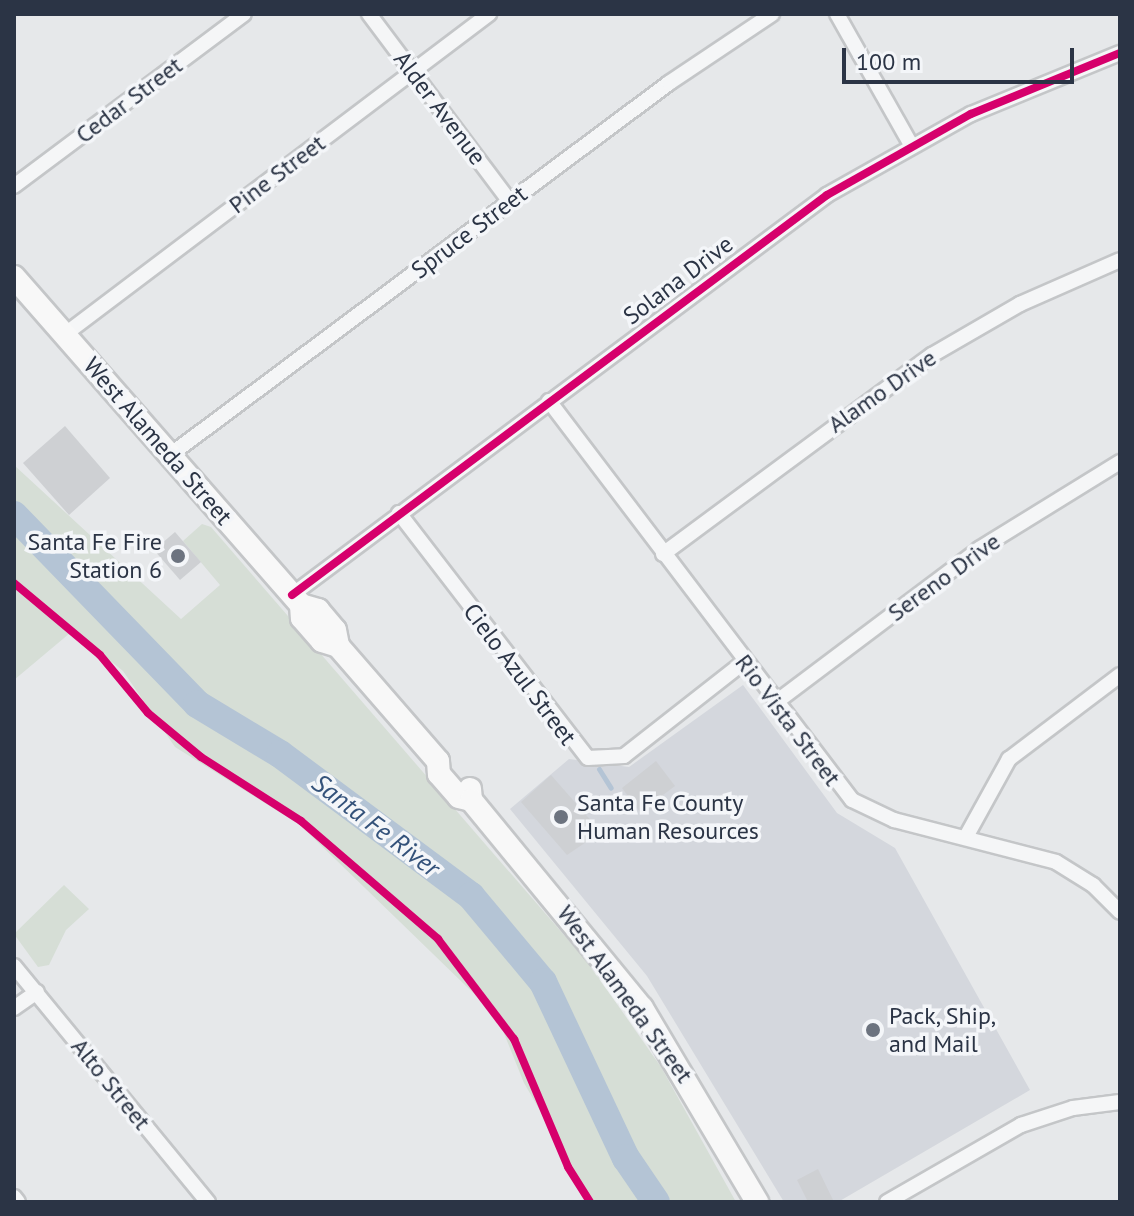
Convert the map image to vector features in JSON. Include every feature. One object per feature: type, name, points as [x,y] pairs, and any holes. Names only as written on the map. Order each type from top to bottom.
[{"type":"street","name":"Cedar Street","points":[[14,186],[244,14]]},
{"type":"street","name":"Alder Avenue","points":[[369,14],[510,202]]},
{"type":"street","name":"Pine Street","points":[[64,335],[489,14]]},
{"type":"street","name":"Spruce Street","points":[[170,455],[510,202],[772,14]]},
{"type":"street","points":[[837,14],[911,145]]},
{"type":"street","name":"Solana Drive","points":[[297,600],[399,513],[783,227],[911,145],[1025,89],[1120,53]]},
{"type":"street","name":"Alamo Drive","points":[[663,554],[932,355],[1020,304],[1120,260]]},
{"type":"street","name":"West Alameda Street","points":[[14,277],[297,600],[318,610],[335,630],[338,646],[438,761],[451,765],[469,786],[471,800],[642,1008],[757,1202]]},
{"type":"street","name":"Rio Vista Street","points":[[549,401],[775,703],[852,800],[894,820],[967,835],[1069,868],[1118,907]]},
{"type":"street","name":"Sereno Drive","points":[[775,703],[979,549],[1120,462]]},
{"type":"street","name":"Cielo Azul Street","points":[[399,513],[588,758],[624,756],[744,662]]},
{"type":"street","points":[[967,835],[1009,759],[1120,675]]},
{"type":"street","name":"Alto Street","points":[[14,966],[208,1202]]},
{"type":"street","points":[[14,1008],[37,992]]},
{"type":"street","points":[[887,1202],[1021,1125],[1073,1108],[1120,1102]]},
{"type":"street","points":[[14,1197],[18,1202]]},
{"type":"shaded area","points":[[14,465],[181,619],[220,585],[183,541],[202,524],[211,527],[589,964],[661,1067],[736,1202],[593,1202],[524,1083],[497,1016],[300,825],[175,747],[123,671],[29,595],[70,633],[14,680]]},
{"type":"shaded area","points":[[743,685],[837,813],[895,848],[1030,1090],[838,1202],[784,1202],[647,976],[510,809],[569,759],[629,767]]},
{"type":"shaded area","points":[[64,885],[89,909],[66,930],[49,965],[38,967],[14,934]]},
{"type":"building","points":[[65,426],[110,478],[69,515],[23,463]]},
{"type":"building","name":"Santa Fe Fire Station 6","points":[[175,532],[201,562],[180,580],[154,550]]},
{"type":"building","points":[[656,761],[675,786],[640,812],[622,788]]},
{"type":"building","name":"Santa Fe County Human Resources","points":[[551,775],[601,832],[567,855],[521,802]]},
{"type":"building","points":[[818,1169],[834,1202],[808,1202],[797,1180]]},
{"type":"waterway","name":"Santa Fe River","points":[[14,515],[197,704],[280,754],[471,896],[543,982],[626,1158],[656,1202]]},
{"type":"waterway","points":[[599,769],[611,788]]},
{"type":"cycle path","points":[[292,595],[827,195],[971,114],[1120,53]]},
{"type":"cycle path","points":[[14,583],[100,655],[148,713],[201,757],[301,821],[438,939],[514,1039],[568,1167],[590,1202]]},
{"type":"place","name":"Santa Fe Fire Station 6","points":[[178,556]]},
{"type":"place","name":"Santa Fe County Human Resources","points":[[561,817]]},
{"type":"place","name":"Pack, Ship, and Mail","points":[[873,1030]]}]
